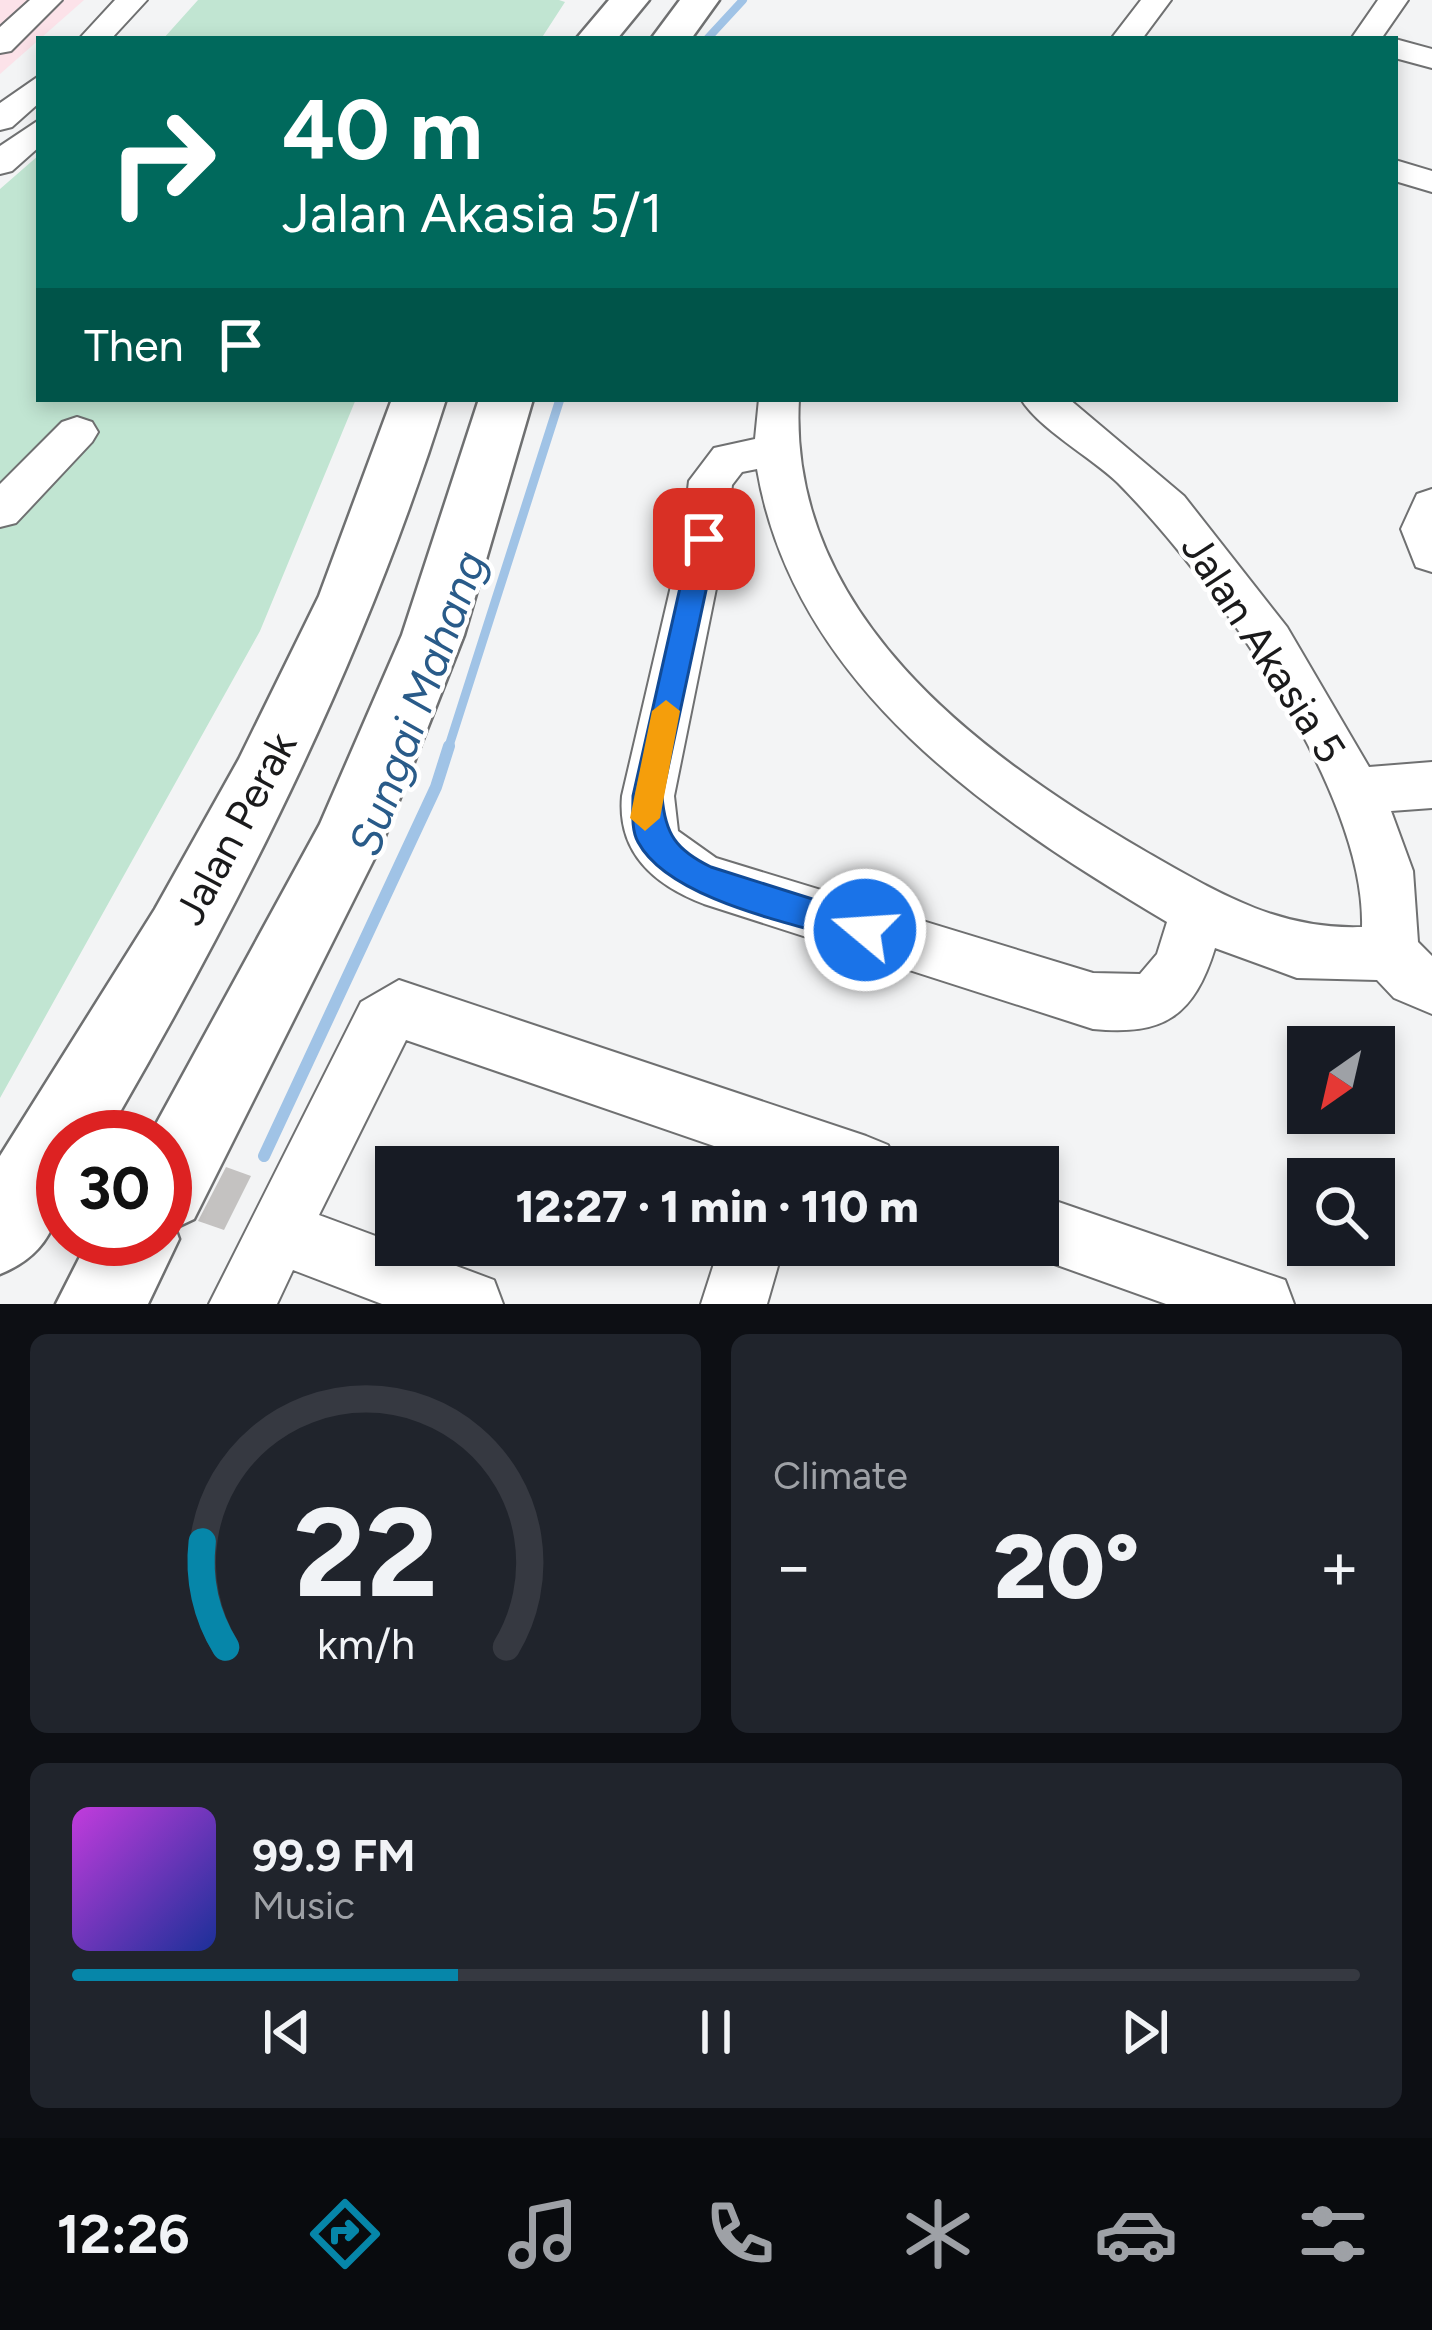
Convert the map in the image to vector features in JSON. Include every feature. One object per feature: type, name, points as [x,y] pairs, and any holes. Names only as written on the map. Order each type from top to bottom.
[{"type":"main road","points":[[599,36],[630,0]]},
{"type":"main road","points":[[673,36],[700,0]]},
{"type":"main road","name":"Jalan Perak","points":[[0,1232],[27,1153],[247,817],[340,620],[418,402]]},
{"type":"main road","points":[[192,1139],[348,841],[434,635],[505,402]]},
{"type":"main road","points":[[100,1304],[122,1266]]},
{"type":"street","points":[[0,44],[47,0]]},
{"type":"street","points":[[1128,36],[1156,0]]},
{"type":"street","points":[[1368,36],[1393,0]]},
{"type":"street","points":[[99,36],[145,6]]},
{"type":"street","points":[[134,36],[145,6]]},
{"type":"street","points":[[1398,49],[1432,59]]},
{"type":"street","points":[[0,120],[36,89]]},
{"type":"street","points":[[0,164],[36,133]]},
{"type":"street","points":[[1398,171],[1432,182]]},
{"type":"street","points":[[779,402],[776,452],[795,534],[814,572],[861,648],[904,701],[992,783],[1198,911],[1296,951],[1417,987]]},
{"type":"street","name":"Jalan Akasia 5","points":[[1045,402],[1137,472],[1208,552],[1294,678],[1356,791],[1386,872],[1417,987]]},
{"type":"street","points":[[0,511],[77,432]]},
{"type":"street","points":[[776,452],[729,459],[711,481],[704,539],[647,796],[645,817],[657,849],[704,879],[1072,994],[1133,1007],[1153,1002],[1169,989],[1181,968],[1198,911]]},
{"type":"street","points":[[1432,505],[1423,529],[1432,555]]},
{"type":"street","points":[[1356,791],[1432,785]]},
{"type":"street","points":[[242,1304],[382,1022],[399,1009],[761,1146]]},
{"type":"street","points":[[277,1232],[470,1304]]},
{"type":"street","points":[[1059,1234],[1261,1304]]},
{"type":"street","points":[[734,1304],[746,1266]]},
{"type":"shaded area","points":[[0,0],[84,0],[43,36],[36,36],[36,42],[0,74]]},
{"type":"green space","points":[[198,0],[565,2],[543,36],[166,36]]},
{"type":"green space","points":[[36,158],[36,402],[355,402],[260,631],[0,1098],[0,189]]},
{"type":"building","points":[[226,1167],[251,1176],[224,1230],[198,1221]]},
{"type":"waterway","name":"Sungai Mahang","points":[[710,36],[743,0]]},
{"type":"waterway","name":"Sungai Mahang","points":[[448,749],[559,402]]},
{"type":"waterway","name":"Sungai Mahang","points":[[264,1156],[436,787],[449,746]]},
{"type":"slow traffic","points":[[645,818],[666,711]]},
{"type":"route","points":[[704,539],[647,796],[650,836],[676,865],[704,879],[865,930]]}]
